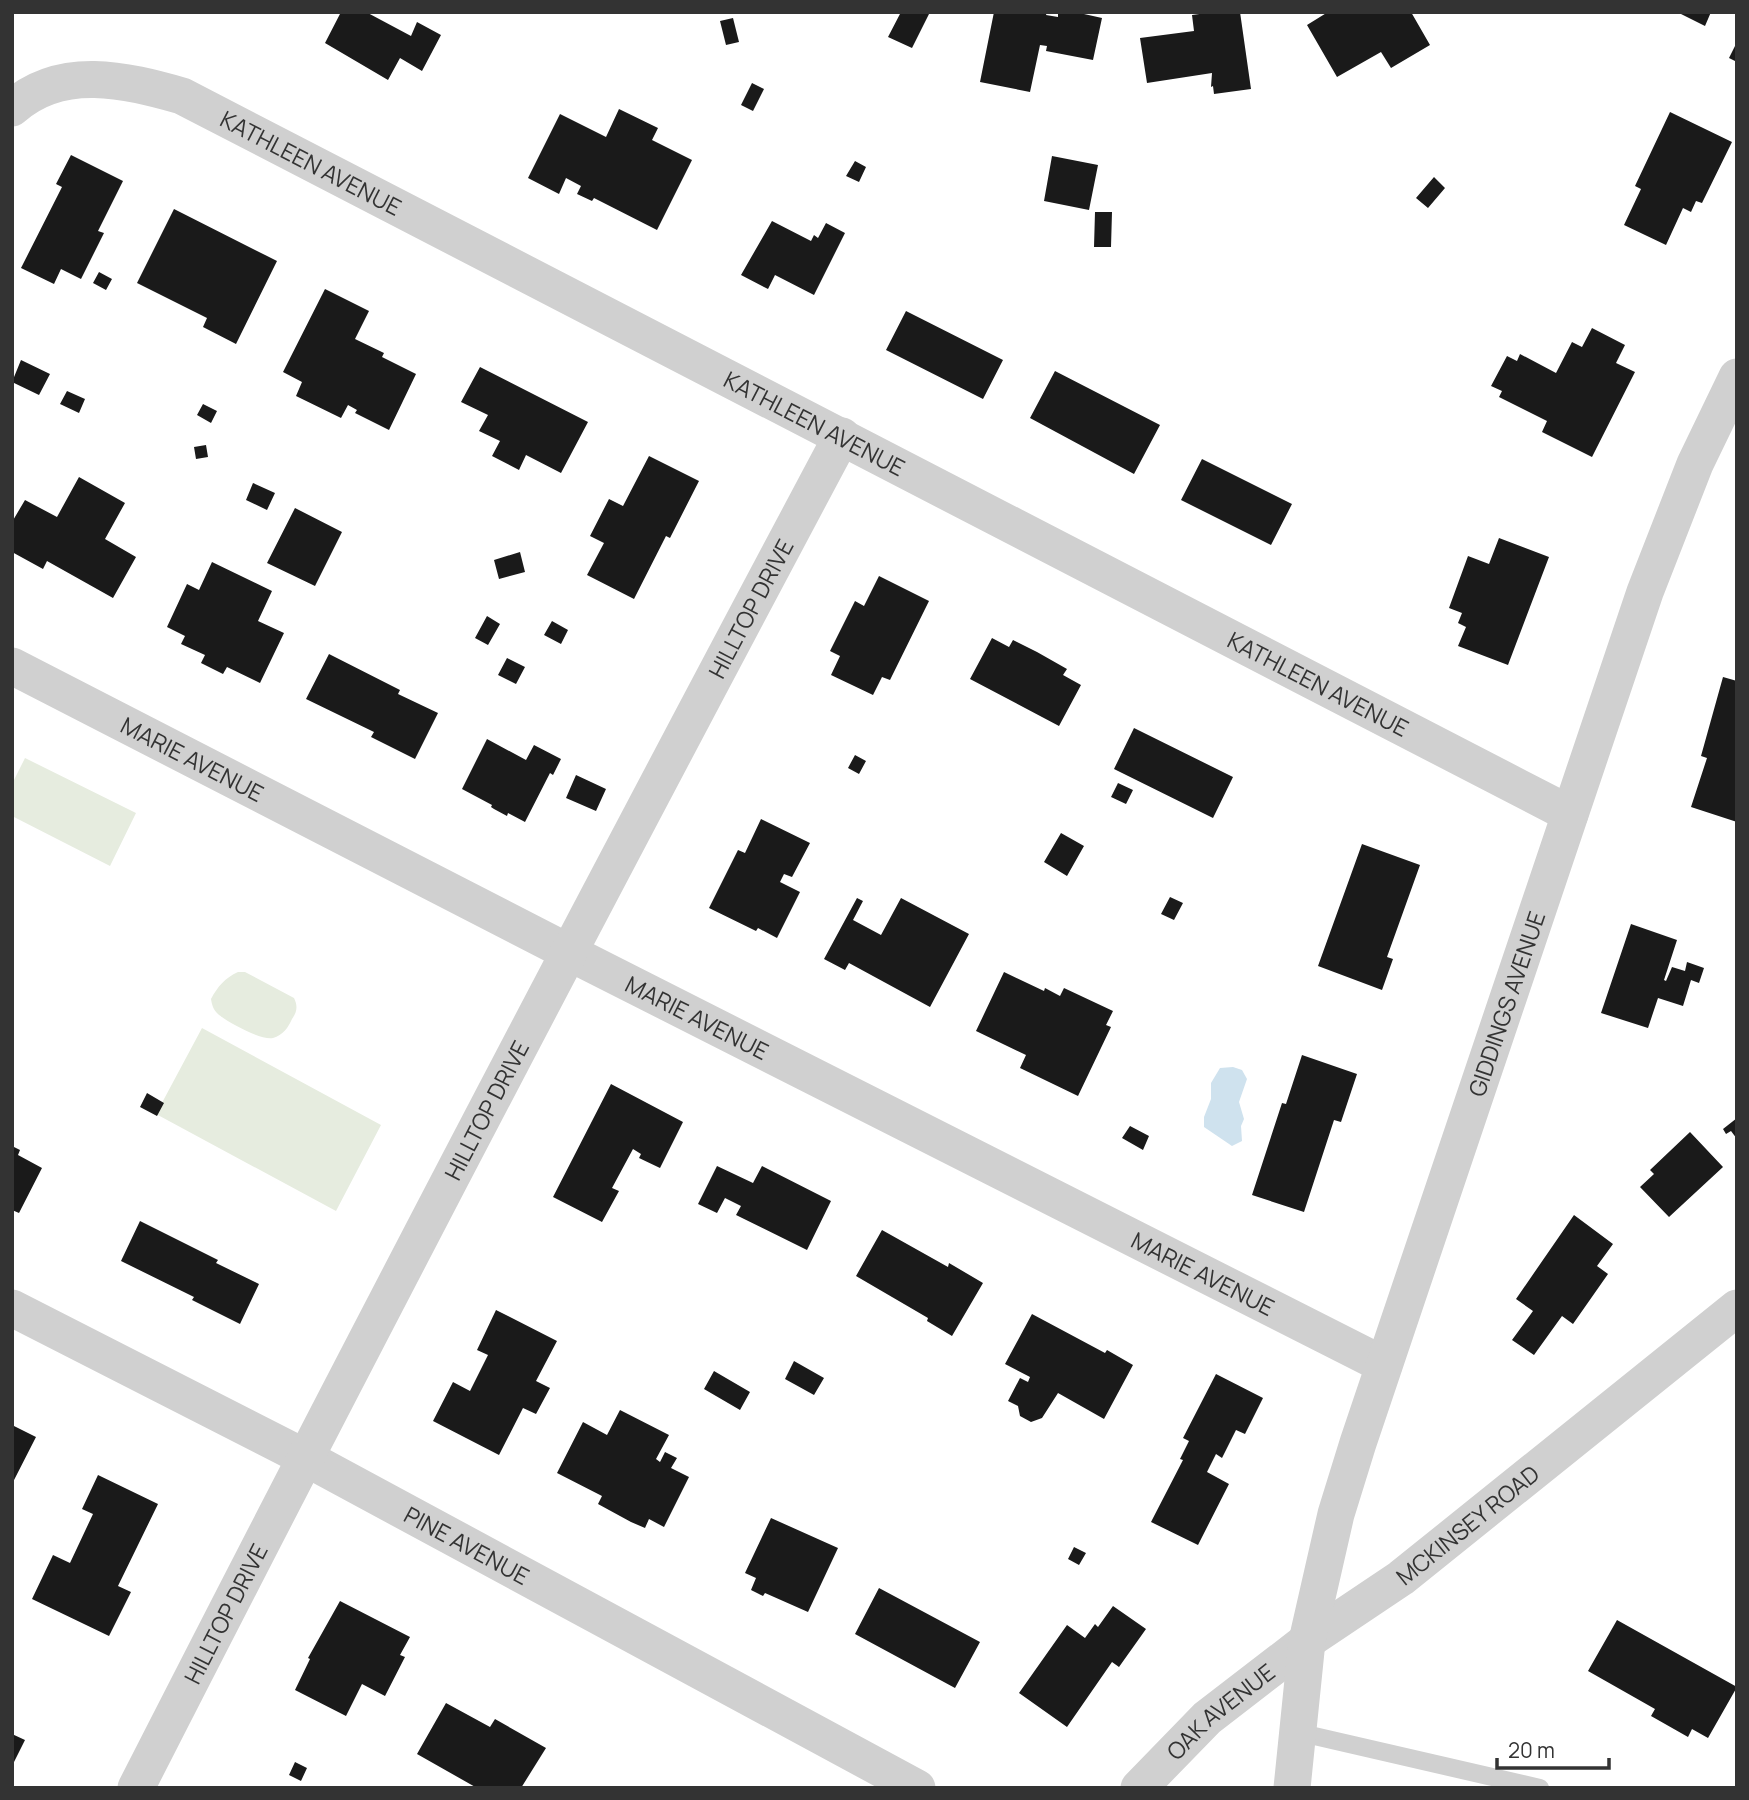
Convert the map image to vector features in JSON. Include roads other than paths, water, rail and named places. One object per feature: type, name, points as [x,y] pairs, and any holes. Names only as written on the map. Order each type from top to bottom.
[{"type":"street","name":"KATHLEEN AVENUE","points":[[12,108],[46,88],[91,78],[134,82],[182,96],[1570,814]]},
{"type":"street","name":"GIDDINGS AVENUE","points":[[1307,1641],[1336,1514],[1570,814],[1666,534],[1695,464],[1737,377]]},
{"type":"street","name":"HILLTOP DRIVE","points":[[136,1788],[304,1457],[842,436]]},
{"type":"street","name":"MARIE AVENUE","points":[[12,666],[1384,1366]]},
{"type":"street","name":"PINE AVENUE","points":[[12,1308],[304,1457],[917,1788]]},
{"type":"street","name":"MCKINSEY ROAD","points":[[1307,1641],[1401,1578],[1737,1308]]},
{"type":"street","points":[[1292,1788],[1307,1641]]},
{"type":"street","name":"OAK AVENUE","points":[[1139,1788],[1207,1718],[1307,1641]]},
{"type":"lane","points":[[1297,1732],[1539,1788]]},
{"type":"water","points":[[1233,1067],[1242,1070],[1247,1079],[1239,1102],[1244,1119],[1241,1126],[1242,1141],[1232,1146],[1204,1127],[1204,1117],[1211,1099],[1211,1083],[1220,1068]]}]
